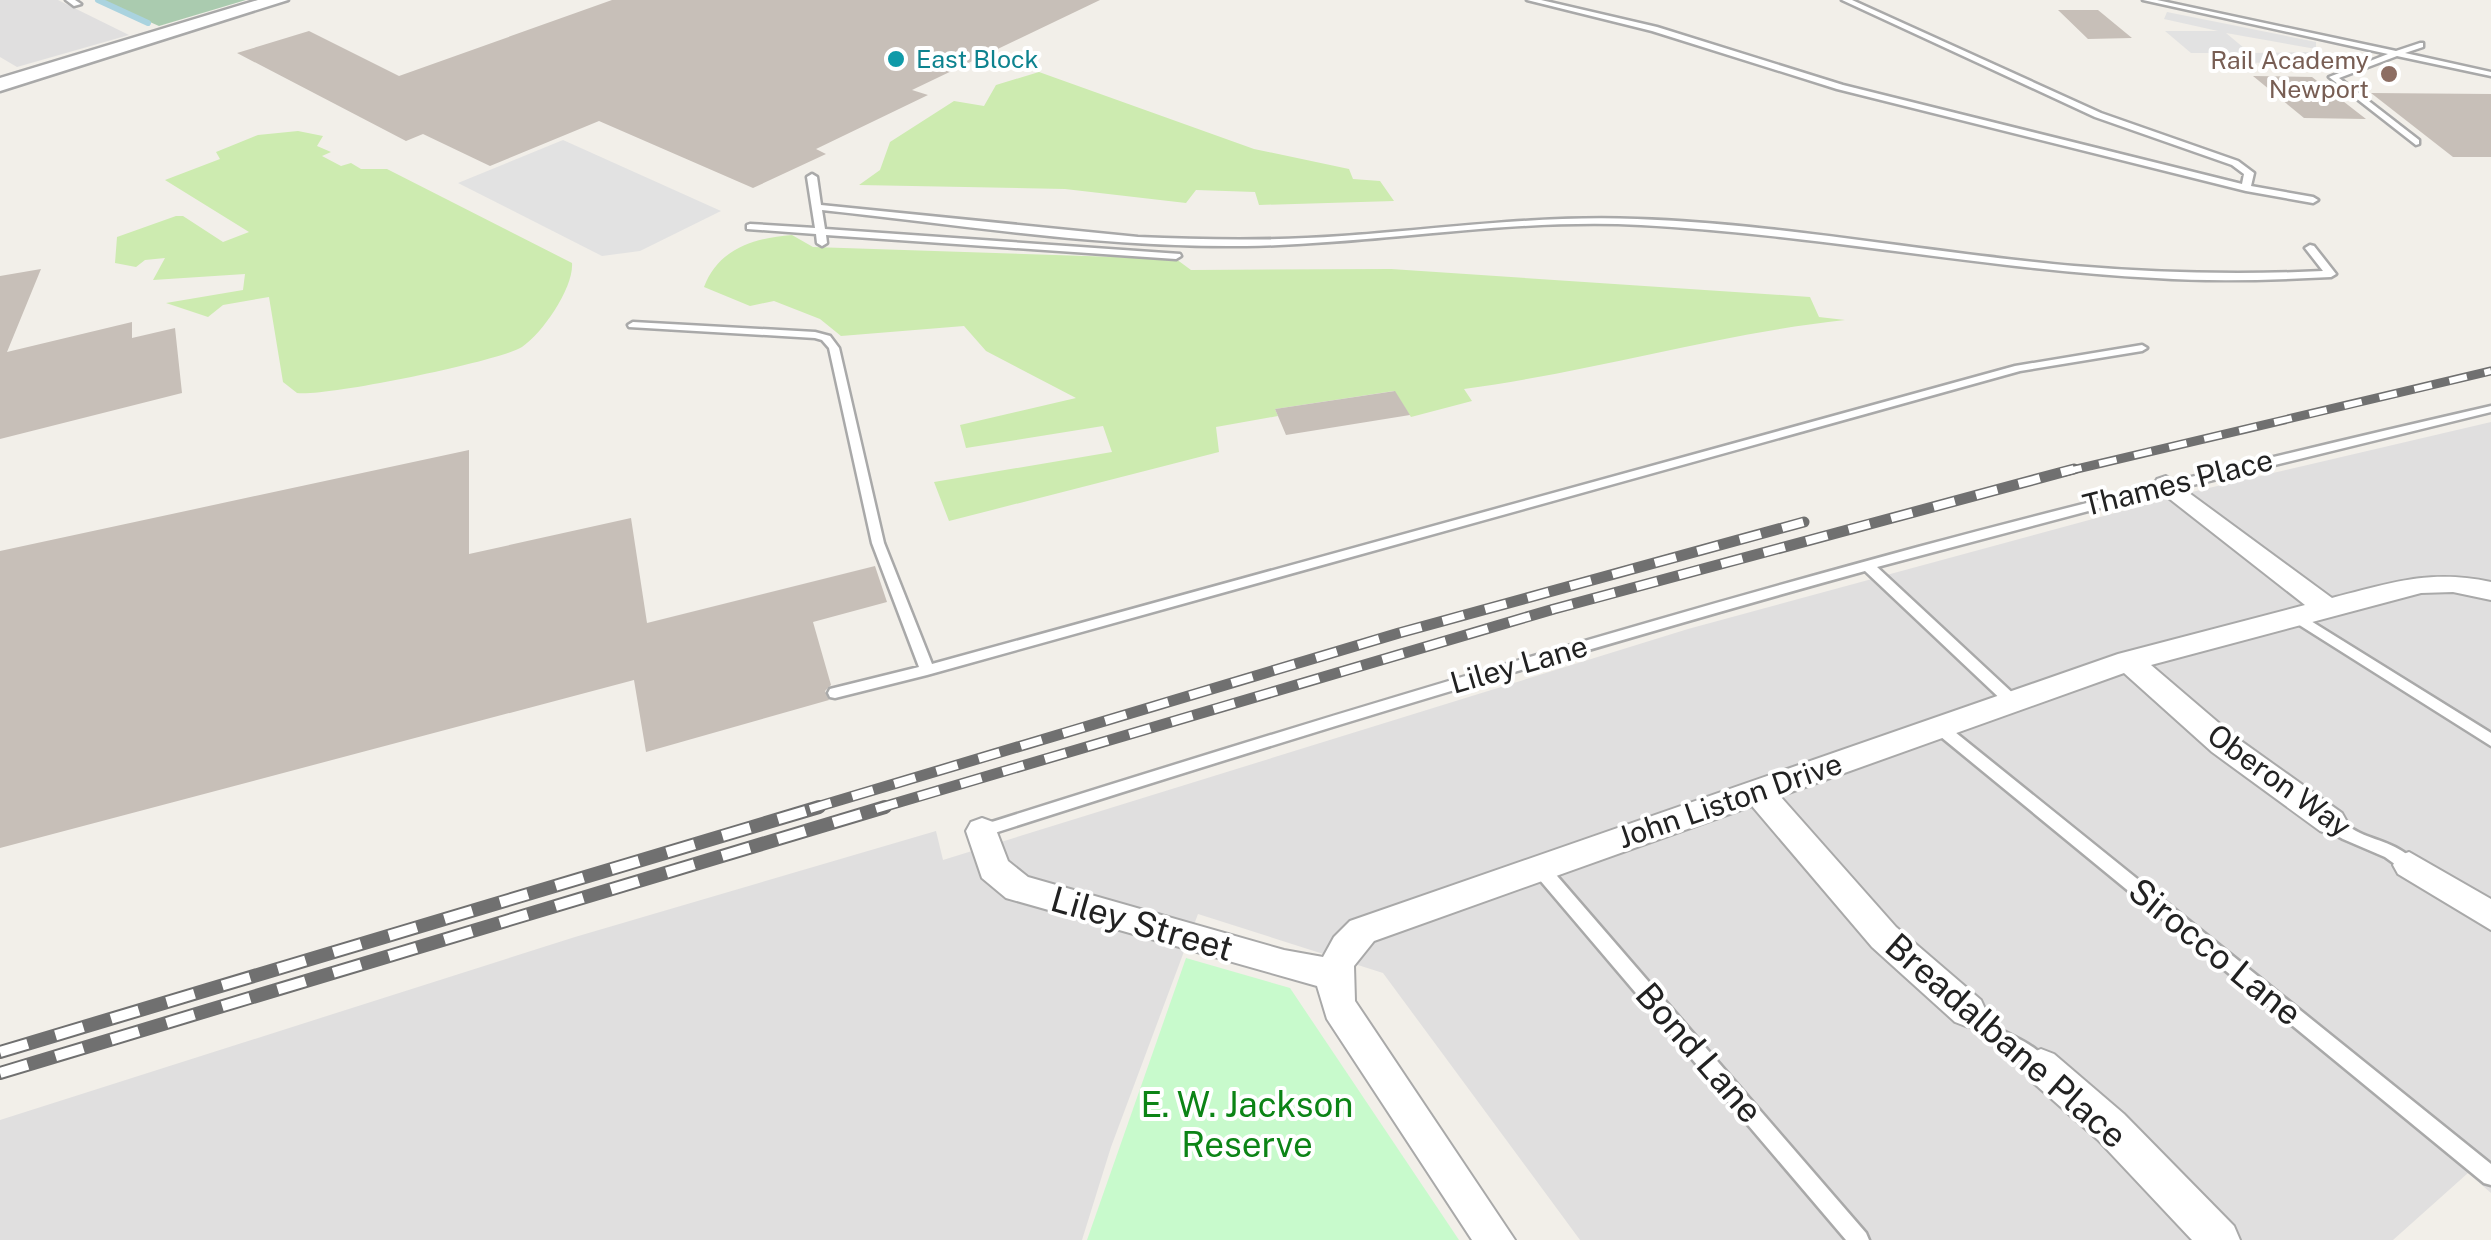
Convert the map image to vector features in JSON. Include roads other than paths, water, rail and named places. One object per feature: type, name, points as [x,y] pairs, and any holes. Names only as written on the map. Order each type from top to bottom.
[{"type":"street","points":[[3,81],[278,0]]},
{"type":"street","points":[[2166,484],[2313,613]]},
{"type":"street","name":"John Liston Drive","points":[[1334,974],[1348,943],[1370,926],[2128,661],[2414,585],[2453,583],[2491,590]]},
{"type":"street","name":"Oberon Way","points":[[2128,661],[2233,752],[2332,822]]},
{"type":"street","name":"Breadalbane Place","points":[[1758,792],[1884,937],[1968,1011]]},
{"type":"street","name":"Liley Street","points":[[982,832],[994,869],[1018,888],[1284,965],[1334,974]]},
{"type":"street","name":"Oberon Way","points":[[2410,865],[2486,904]]},
{"type":"street","points":[[1334,974],[1336,1002],[1348,1026],[1494,1240]]},
{"type":"street","name":"Breadalbane Place","points":[[2040,1066],[2111,1127],[2220,1240]]},
{"type":"lane","points":[[1531,0],[1654,28],[1857,91],[2246,188],[2313,200]]},
{"type":"lane","points":[[1846,0],[2098,115],[2235,163],[2249,173],[2246,188]]},
{"type":"lane","points":[[2147,0],[2491,74]]},
{"type":"lane","points":[[2416,142],[2332,77],[2420,45]]},
{"type":"lane","points":[[812,177],[821,238]]},
{"type":"lane","points":[[817,208],[1218,243],[1343,240],[1539,223],[1628,222],[2186,275],[2331,274],[2310,248]]},
{"type":"lane","points":[[750,226],[821,238],[1176,256]]},
{"type":"lane","points":[[633,324],[829,340],[878,543],[927,670]]},
{"type":"lane","points":[[836,693],[2019,368],[2142,348]]},
{"type":"lane","name":"Thames Place","points":[[1868,566],[2166,484],[2491,409]]},
{"type":"lane","points":[[1868,566],[2013,702]]},
{"type":"lane","name":"Liley Lane","points":[[982,832],[1542,657],[1868,566]]},
{"type":"lane","points":[[2313,613],[2491,740]]},
{"type":"lane","name":"Sirocco Lane","points":[[1940,728],[2491,1176]]},
{"type":"lane","name":"Oberon Way","points":[[2332,822],[2343,832],[2396,853],[2410,865]]},
{"type":"lane","name":"Bond Lane","points":[[1539,867],[1859,1240]]},
{"type":"lane","name":"Breadalbane Place","points":[[1968,1011],[1977,1023],[2026,1052],[2040,1066]]},
{"type":"waterway","points":[[98,0],[148,23]]},
{"type":"railway","points":[[2064,472],[2491,371]]},
{"type":"railway","points":[[876,809],[1554,609],[2074,469]]},
{"type":"railway","points":[[810,809],[1399,633],[1804,522]]},
{"type":"railway","points":[[0,1052],[819,807]]},
{"type":"railway","points":[[0,1073],[885,807]]},
{"type":"place","name":"East Block","points":[[896,59]]},
{"type":"place","name":"Rail Academy Newport","points":[[2389,74]]},
{"type":"park label","name":"E. W. Jackson Reserve","points":[[1247,1125]]}]
